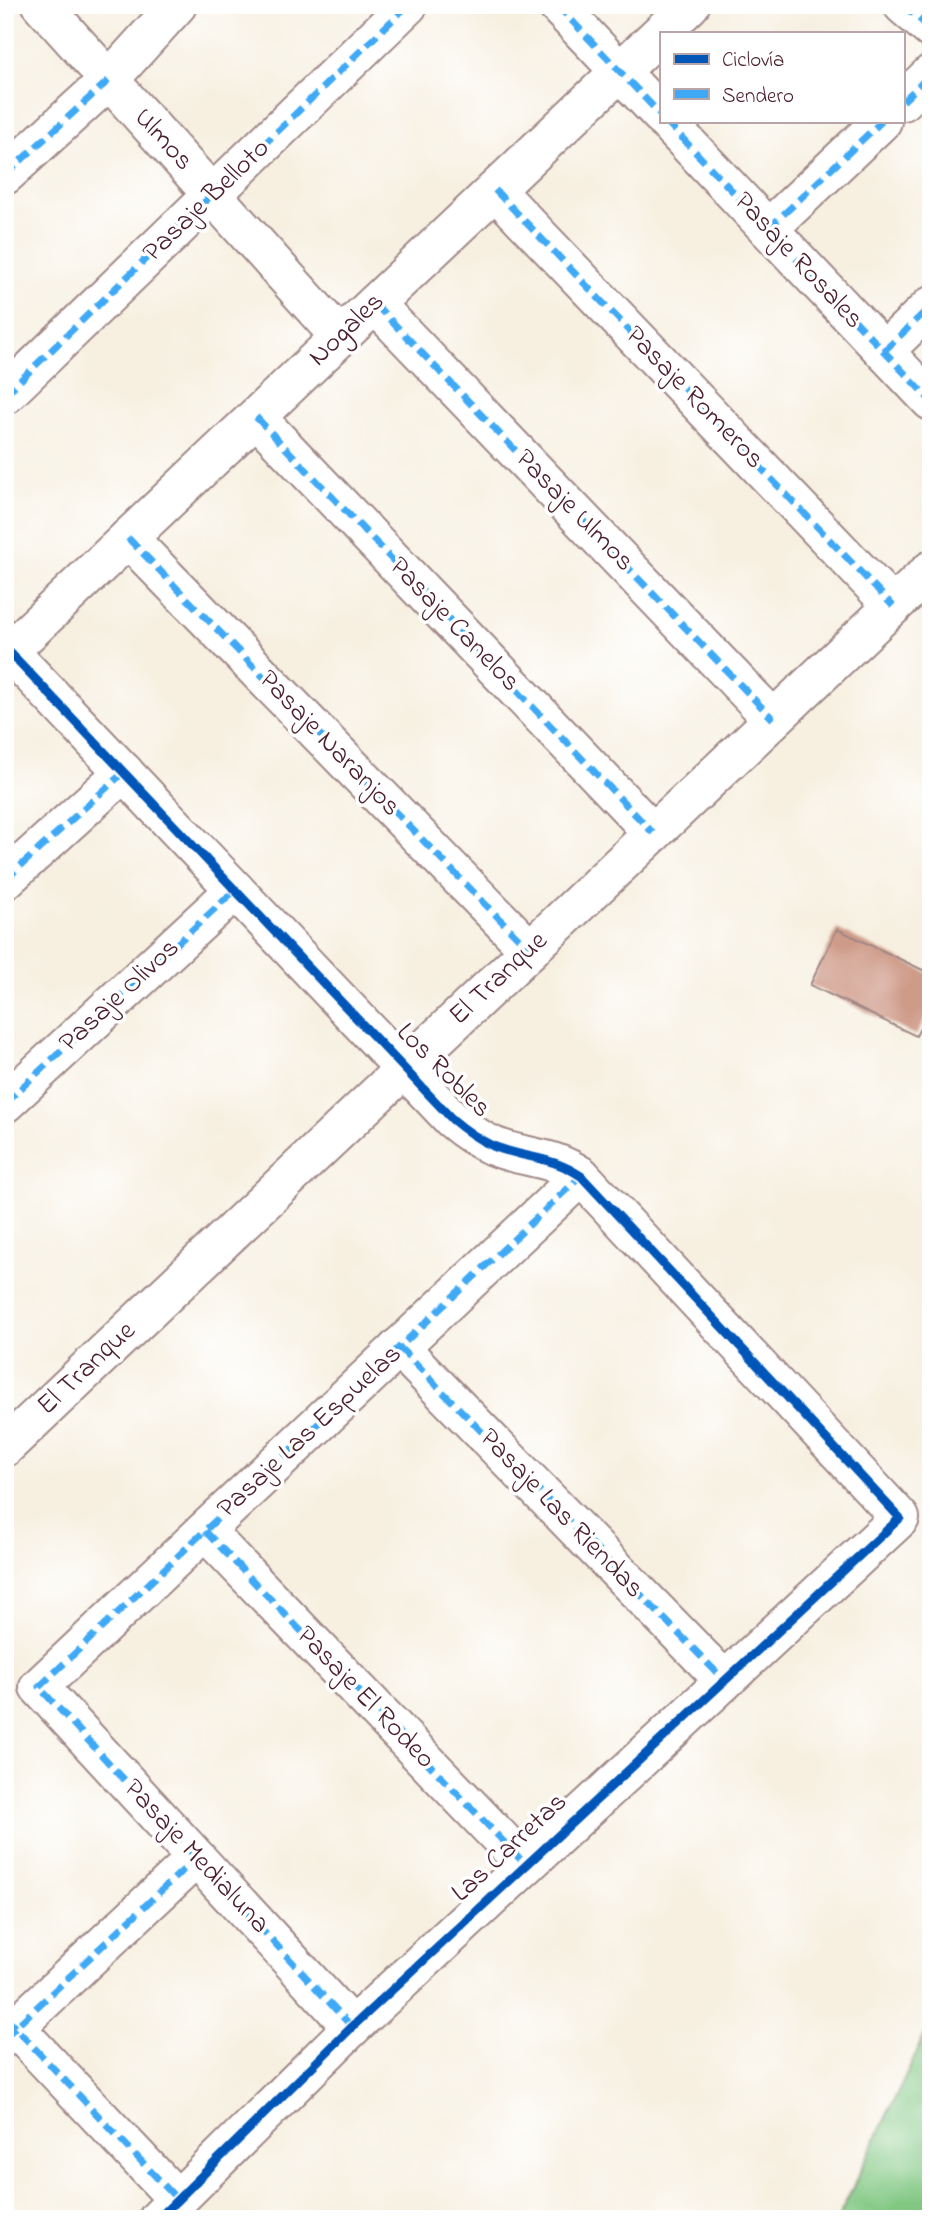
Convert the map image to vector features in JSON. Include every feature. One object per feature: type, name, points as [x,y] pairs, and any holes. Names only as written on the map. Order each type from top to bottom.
[{"type":"street","name":"Ulmos","points":[[42,5],[340,337]]},
{"type":"street","points":[[5,175],[110,80],[177,5]]},
{"type":"street","name":"Pasaje Belloto","points":[[5,395],[408,5]]},
{"type":"street","points":[[557,5],[660,115]]},
{"type":"street","name":"Nogales","points":[[661,32],[690,5]]},
{"type":"street","points":[[903,5],[931,29]]},
{"type":"street","name":"Nogales","points":[[7,651],[660,33]]},
{"type":"street","points":[[904,100],[931,74]]},
{"type":"street","name":"Pasaje Rosales","points":[[667,122],[931,401]]},
{"type":"street","points":[[768,229],[881,122]]},
{"type":"street","name":"Pasaje Romeros","points":[[495,190],[893,606]]},
{"type":"street","name":"Pasaje Ulmos","points":[[375,304],[773,719]]},
{"type":"street","points":[[884,351],[931,306]]},
{"type":"street","name":"Pasaje Canelos","points":[[256,417],[653,833]]},
{"type":"street","name":"Pasaje Naranjos","points":[[128,538],[530,950]]},
{"type":"street","name":"El Tranque","points":[[5,1447],[931,570]]},
{"type":"street","name":"Los Robles","points":[[7,651],[452,1119],[472,1135],[496,1147],[564,1164],[581,1176],[900,1518]]},
{"type":"street","points":[[5,880],[124,772]]},
{"type":"street","name":"Pasaje Olivos","points":[[5,1102],[235,890]]},
{"type":"street","name":"Pasaje Las Espuelas","points":[[39,1687],[581,1176]]},
{"type":"street","name":"Pasaje Las Riendas","points":[[399,1347],[724,1681]]},
{"type":"street","name":"Las Carretas","points":[[168,2210],[352,2027],[900,1518]]},
{"type":"street","name":"Pasaje El Rodeo","points":[[205,1531],[526,1865]]},
{"type":"street","name":"Pasaje Medialuna","points":[[39,1687],[352,2027]]},
{"type":"street","points":[[168,2210],[9,2027],[196,1858]]},
{"type":"green space","points":[[931,2022],[931,2219],[838,2219]]},
{"type":"building","points":[[837,929],[931,974],[931,1007],[916,1036],[810,985]]},
{"type":"marked path","points":[[5,395],[408,5]]},
{"type":"marked path","points":[[557,5],[660,114]]},
{"type":"marked path","points":[[903,5],[931,29]]},
{"type":"marked path","points":[[904,100],[931,74]]},
{"type":"marked path","points":[[5,175],[109,80]]},
{"type":"marked path","points":[[667,122],[931,401]]},
{"type":"marked path","points":[[768,229],[881,122]]},
{"type":"marked path","points":[[495,190],[893,606]]},
{"type":"marked path","points":[[375,304],[773,719]]},
{"type":"marked path","points":[[884,351],[931,306]]},
{"type":"marked path","points":[[256,417],[653,833]]},
{"type":"marked path","points":[[128,538],[530,950]]},
{"type":"marked path","points":[[5,880],[124,772]]},
{"type":"marked path","points":[[5,1103],[235,890]]},
{"type":"marked path","points":[[352,2027],[39,1687],[581,1176]]},
{"type":"marked path","points":[[399,1347],[724,1680]]},
{"type":"marked path","points":[[205,1531],[526,1865]]},
{"type":"marked path","points":[[5,2037],[196,1858]]},
{"type":"marked path","points":[[5,2017],[178,2200]]},
{"type":"cycle path","points":[[5,647],[452,1119],[493,1146],[559,1164],[581,1176],[900,1518],[352,2027],[158,2219]]}]
